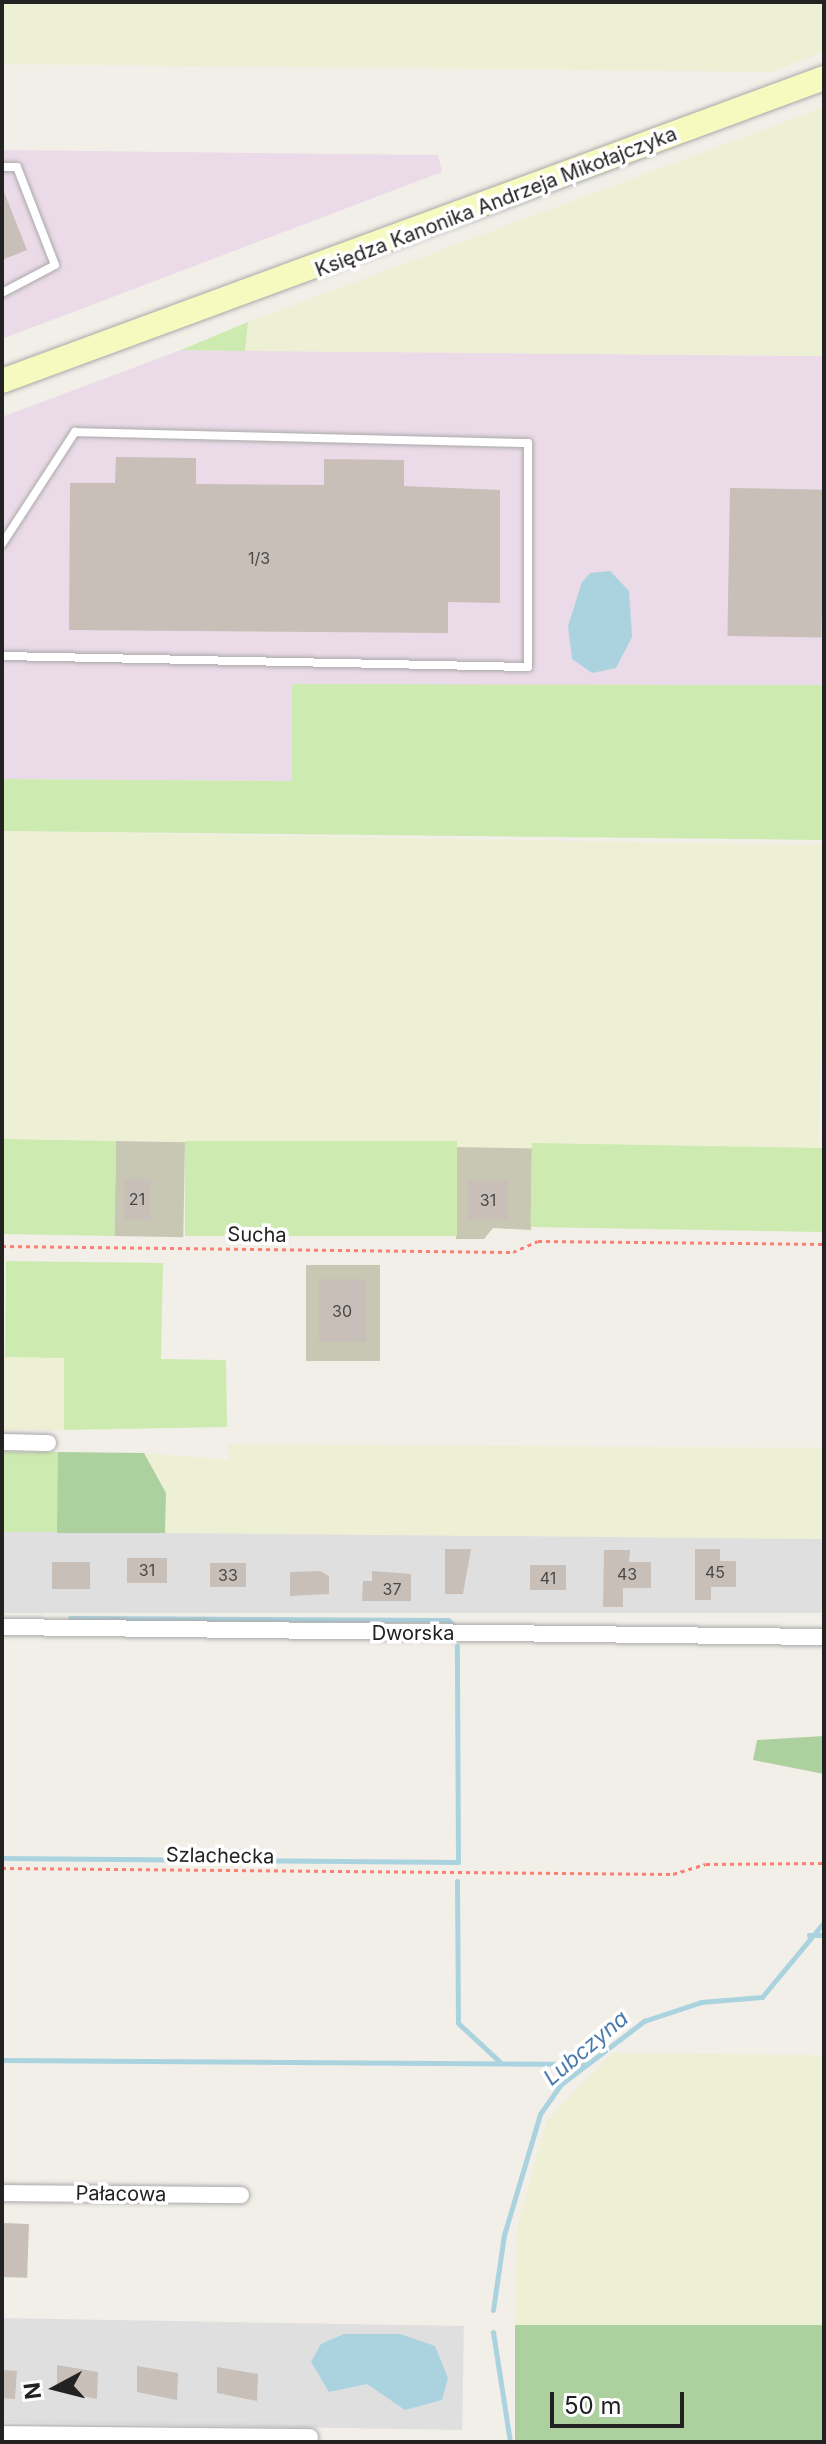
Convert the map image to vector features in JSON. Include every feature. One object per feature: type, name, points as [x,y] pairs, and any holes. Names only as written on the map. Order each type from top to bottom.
[{"type":"main road","name":"Księdza Kanonika Andrzeja Mikołajczyka","points":[[2,381],[168,325],[824,78]]},
{"type":"main road","name":"Księdza Kanonika Andrzeja Mikołajczyka","points":[[2,396],[168,325]]},
{"type":"street","points":[[2,1442],[48,1443]]},
{"type":"street","name":"Dworska","points":[[2,1627],[824,1637]]},
{"type":"street","name":"Pałacowa","points":[[2,2193],[241,2195]]},
{"type":"street","points":[[2,2434],[310,2437]]},
{"type":"lane","points":[[2,167],[17,167],[55,265],[2,293]]},
{"type":"lane","points":[[2,544],[75,432],[528,443],[528,667],[2,656]]},
{"type":"path","name":"Sucha","points":[[2,1246],[513,1252],[538,1241],[824,1244]]},
{"type":"path","name":"Szlachecka","points":[[2,1868],[673,1874],[706,1864],[824,1863]]},
{"type":"shaded area","points":[[2,2],[824,2],[824,52],[771,72],[2,64]]},
{"type":"shaded area","points":[[824,107],[824,356],[245,351],[248,322]]},
{"type":"shaded area","points":[[2,150],[438,155],[442,172],[2,339]]},
{"type":"shaded area","points":[[181,350],[824,356],[824,689],[293,684],[293,781],[2,779],[2,417]]},
{"type":"shaded area","points":[[2,831],[824,845],[818,1153],[2,1139]]},
{"type":"shaded area","points":[[116,1140],[185,1141],[183,1237],[114,1236]]},
{"type":"shaded area","points":[[457,1142],[532,1143],[531,1230],[493,1228],[484,1239],[456,1239]]},
{"type":"shaded area","points":[[306,1265],[380,1265],[380,1361],[306,1361]]},
{"type":"shaded area","points":[[2,1357],[64,1357],[64,1430],[2,1430]]},
{"type":"shaded area","points":[[228,1444],[824,1448],[824,1539],[165,1533],[166,1493],[144,1453],[229,1460]]},
{"type":"shaded area","points":[[2,1532],[824,1532],[824,1613],[2,1613]]},
{"type":"shaded area","points":[[612,2053],[824,2055],[824,2326],[515,2325],[517,2227],[547,2120]]},
{"type":"shaded area","points":[[2,2318],[464,2326],[462,2430],[2,2422]]},
{"type":"green space","points":[[248,322],[245,351],[181,350]]},
{"type":"green space","points":[[292,684],[824,685],[824,840],[2,831],[2,779],[292,781]]},
{"type":"green space","points":[[2,1139],[116,1141],[114,1236],[2,1234]]},
{"type":"green space","points":[[185,1141],[457,1141],[457,1236],[185,1236]]},
{"type":"green space","points":[[532,1143],[824,1148],[822,1232],[531,1227]]},
{"type":"green space","points":[[6,1261],[163,1263],[161,1359],[226,1360],[227,1427],[64,1430],[64,1358],[5,1357]]},
{"type":"green space","points":[[2,1452],[58,1452],[58,1532],[2,1532]]},
{"type":"green space","points":[[58,1452],[144,1453],[166,1493],[165,1533],[57,1533]]},
{"type":"green space","points":[[824,1736],[824,1774],[753,1760],[757,1740]]},
{"type":"green space","points":[[515,2325],[824,2325],[824,2442],[515,2442]]},
{"type":"water","points":[[610,571],[629,591],[632,637],[616,668],[592,673],[572,659],[568,626],[582,582],[590,573]]},
{"type":"water","points":[[344,2334],[400,2334],[435,2346],[448,2378],[442,2400],[405,2410],[367,2384],[329,2392],[311,2362],[321,2344]]},
{"type":"building","points":[[2,187],[27,250],[2,260]]},
{"type":"building","points":[[116,457],[196,458],[196,484],[324,485],[324,459],[404,460],[404,486],[500,490],[500,603],[448,602],[448,633],[69,630],[70,483],[115,483]]},
{"type":"building","points":[[730,488],[824,490],[821,638],[727,636]]},
{"type":"building","points":[[124,1179],[151,1179],[151,1220],[124,1220]]},
{"type":"building","points":[[468,1181],[508,1181],[508,1219],[468,1219]]},
{"type":"building","points":[[319,1279],[366,1279],[366,1342],[319,1342]]},
{"type":"building","points":[[445,1549],[471,1549],[463,1594],[445,1594]]},
{"type":"building","points":[[695,1549],[720,1549],[720,1561],[736,1561],[736,1587],[711,1587],[711,1600],[695,1600]]},
{"type":"building","points":[[604,1550],[630,1550],[629,1562],[651,1562],[651,1588],[623,1588],[623,1607],[603,1607]]},
{"type":"building","points":[[127,1558],[167,1558],[167,1583],[127,1583]]},
{"type":"building","points":[[52,1562],[90,1562],[90,1589],[52,1589]]},
{"type":"building","points":[[210,1563],[246,1563],[246,1587],[210,1587]]},
{"type":"building","points":[[530,1565],[566,1565],[566,1590],[530,1590]]},
{"type":"building","points":[[320,1571],[329,1576],[329,1594],[290,1596],[290,1572]]},
{"type":"building","points":[[372,1571],[411,1574],[411,1601],[362,1601],[363,1581],[372,1581]]},
{"type":"building","points":[[3,2223],[29,2224],[27,2278],[2,2277]]},
{"type":"building","points":[[57,2365],[98,2372],[97,2399],[57,2391]]},
{"type":"building","points":[[137,2366],[178,2373],[177,2400],[137,2392]]},
{"type":"building","points":[[217,2367],[258,2374],[257,2401],[217,2393]]},
{"type":"building","points":[[2,2370],[17,2371],[15,2399],[2,2398]]},
{"type":"waterway","points":[[70,1618],[448,1620],[455,1627]]},
{"type":"waterway","points":[[2,1858],[458,1862],[457,1646]]},
{"type":"waterway","points":[[457,1881],[458,2023],[499,2061]]},
{"type":"waterway","name":"Lubczyna","points":[[493,2310],[504,2235],[540,2114],[560,2085],[644,2021],[701,2002],[762,1997],[824,1922]]},
{"type":"waterway","name":"Lubczyna","points":[[809,1935],[824,1935]]},
{"type":"waterway","points":[[2,2060],[586,2064]]},
{"type":"waterway","name":"Lubczyna","points":[[493,2332],[510,2442]]}]
